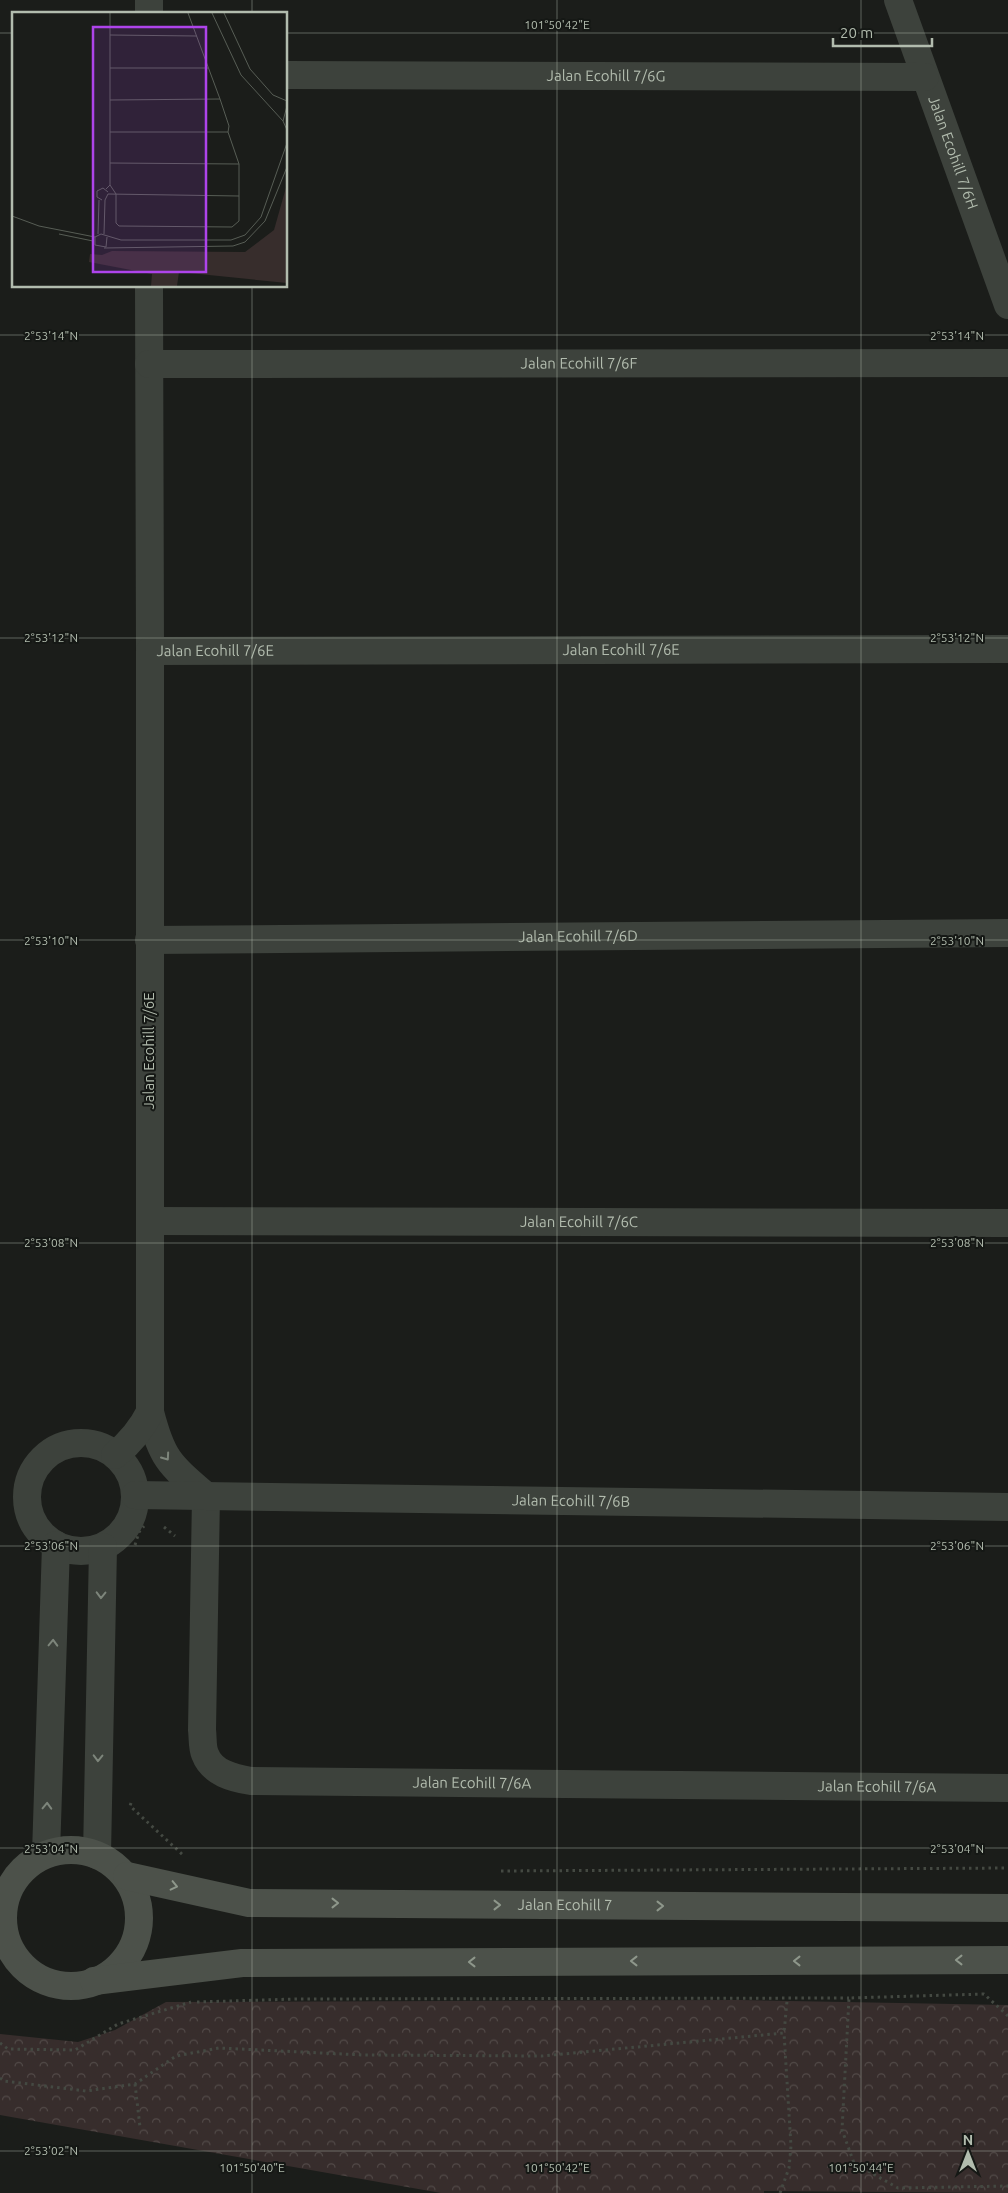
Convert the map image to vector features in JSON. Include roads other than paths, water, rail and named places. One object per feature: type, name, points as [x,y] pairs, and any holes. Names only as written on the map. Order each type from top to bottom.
[{"type":"street","name":"Jalan Ecohill 7/6H","points":[[898,0],[1008,305]]},
{"type":"street","name":"Jalan Ecohill 7/6G","points":[[288,75],[925,77]]},
{"type":"street","points":[[149,288],[150,651]]},
{"type":"street","name":"Jalan Ecohill 7/6F","points":[[149,364],[1008,363]]},
{"type":"street","name":"Jalan Ecohill 7/6E","points":[[206,1496],[176,1470],[166,1457],[158,1444],[150,1412],[150,651],[1008,649]]},
{"type":"street","name":"Jalan Ecohill 7/6D","points":[[149,940],[1008,933]]},
{"type":"street","name":"Jalan Ecohill 7/6C","points":[[150,1221],[1008,1223]]},
{"type":"street","points":[[115,1455],[142,1428],[150,1412]]},
{"type":"street","points":[[74,1443],[92,1443],[115,1455],[130,1474],[135,1495],[134,1508],[128,1524],[117,1538],[103,1547],[71,1550],[56,1545],[42,1535],[32,1521],[27,1504],[27,1487],[33,1471],[43,1457],[58,1448],[74,1443]]},
{"type":"street","name":"Jalan Ecohill 7/6B","points":[[135,1495],[1008,1507]]},
{"type":"street","name":"Jalan Ecohill 7/6A","points":[[206,1496],[202,1720],[204,1754],[215,1768],[232,1778],[251,1781],[1008,1788]]},
{"type":"street","points":[[46,1854],[56,1545]]},
{"type":"street","points":[[97,1855],[103,1547]]},
{"type":"street","points":[[94,1981],[117,1966],[127,1956],[136,1937],[139,1916],[135,1895],[127,1876],[97,1855],[71,1850],[46,1854],[7,1878],[1,1919],[9,1946],[25,1968],[40,1978],[57,1984],[76,1985],[94,1981],[242,1963],[1008,1960]]},
{"type":"street","name":"Jalan Ecohill 7","points":[[127,1876],[249,1903],[1008,1908]]}]
